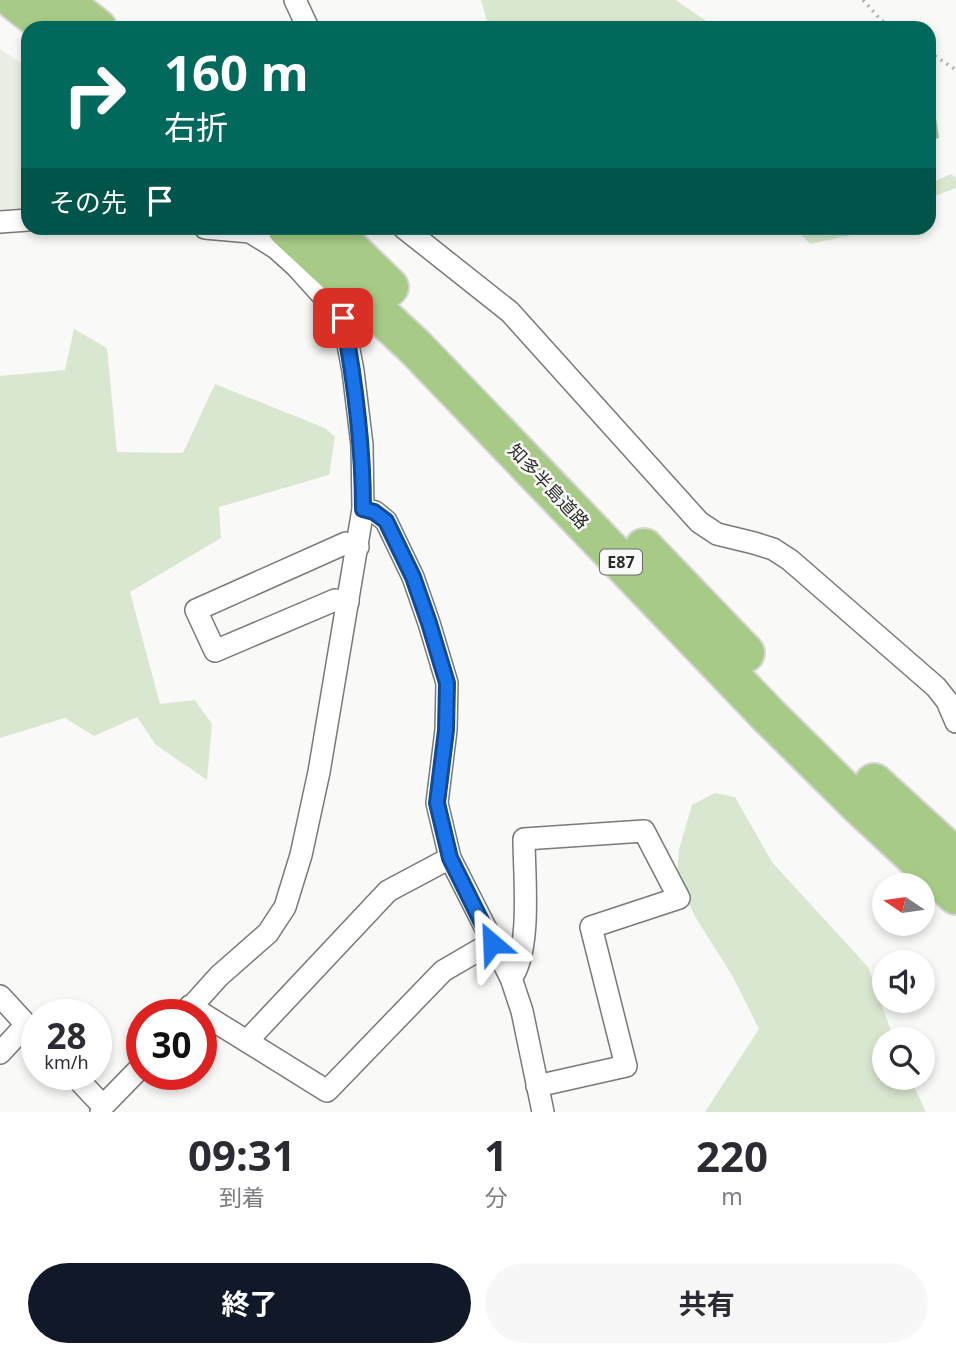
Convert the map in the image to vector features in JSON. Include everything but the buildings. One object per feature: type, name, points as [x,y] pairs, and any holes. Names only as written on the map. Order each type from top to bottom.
[{"type":"highway","points":[[14,0],[41,21]]},
{"type":"highway","points":[[61,0],[88,21]]},
{"type":"highway","name":"知多半島道路","points":[[295,235],[415,347],[777,724],[956,895]]},
{"type":"highway","name":"知多半島道路","points":[[335,235],[444,341],[786,696],[956,858]]},
{"type":"street","points":[[295,0],[306,21]]},
{"type":"street","points":[[0,222],[21,220]]},
{"type":"street","points":[[197,999],[268,933],[285,907],[301,855],[316,784],[363,509],[362,445],[343,318],[296,266],[276,248],[255,235]]},
{"type":"street","points":[[413,235],[510,312],[699,522],[717,534],[773,549],[790,560],[936,687],[947,701],[956,722]]},
{"type":"street","points":[[363,509],[382,516],[396,538],[413,577],[447,683],[446,730],[437,803],[450,858],[511,978],[522,1011],[543,1112]]},
{"type":"street","points":[[348,602],[335,600],[215,651],[196,610],[346,543],[358,547]]},
{"type":"street","points":[[511,978],[519,968],[524,941],[524,839],[644,831],[679,898],[592,927],[626,1066],[537,1086]]},
{"type":"street","points":[[247,1041],[388,891],[450,858]]},
{"type":"street","points":[[217,1026],[327,1091],[443,971],[492,943]]},
{"type":"street","points":[[0,996],[21,1019]]},
{"type":"street","points":[[0,1053],[21,1037]]},
{"type":"street","points":[[86,1090],[102,1109],[126,1083]]},
{"type":"path","points":[[863,0],[882,21]]},
{"type":"path","points":[[936,57],[956,70]]},
{"type":"shaded area","points":[[481,0],[676,0],[706,21],[487,21]]},
{"type":"shaded area","points":[[0,49],[21,62],[21,213],[0,214]]},
{"type":"shaded area","points":[[936,118],[939,138],[936,139]]},
{"type":"shaded area","points":[[951,174],[956,178],[956,188],[936,195],[936,181]]},
{"type":"shaded area","points":[[802,235],[852,235],[810,244]]},
{"type":"shaded area","points":[[74,329],[107,348],[117,452],[183,453],[215,384],[325,428],[335,437],[329,475],[219,507],[221,538],[130,592],[160,704],[195,700],[212,724],[207,780],[156,745],[137,717],[94,736],[65,718],[0,738],[0,376],[65,370]]},
{"type":"shaded area","points":[[715,793],[735,797],[772,862],[868,967],[872,978],[872,1013],[885,1013],[890,1027],[872,1027],[872,1090],[916,1090],[926,1112],[705,1112],[759,1029],[733,977],[694,915],[677,876],[679,849],[692,805]]},
{"type":"route","points":[[343,318],[362,445],[363,509],[382,516],[396,538],[413,577],[447,683],[444,760],[437,803],[450,858],[492,943]]}]
